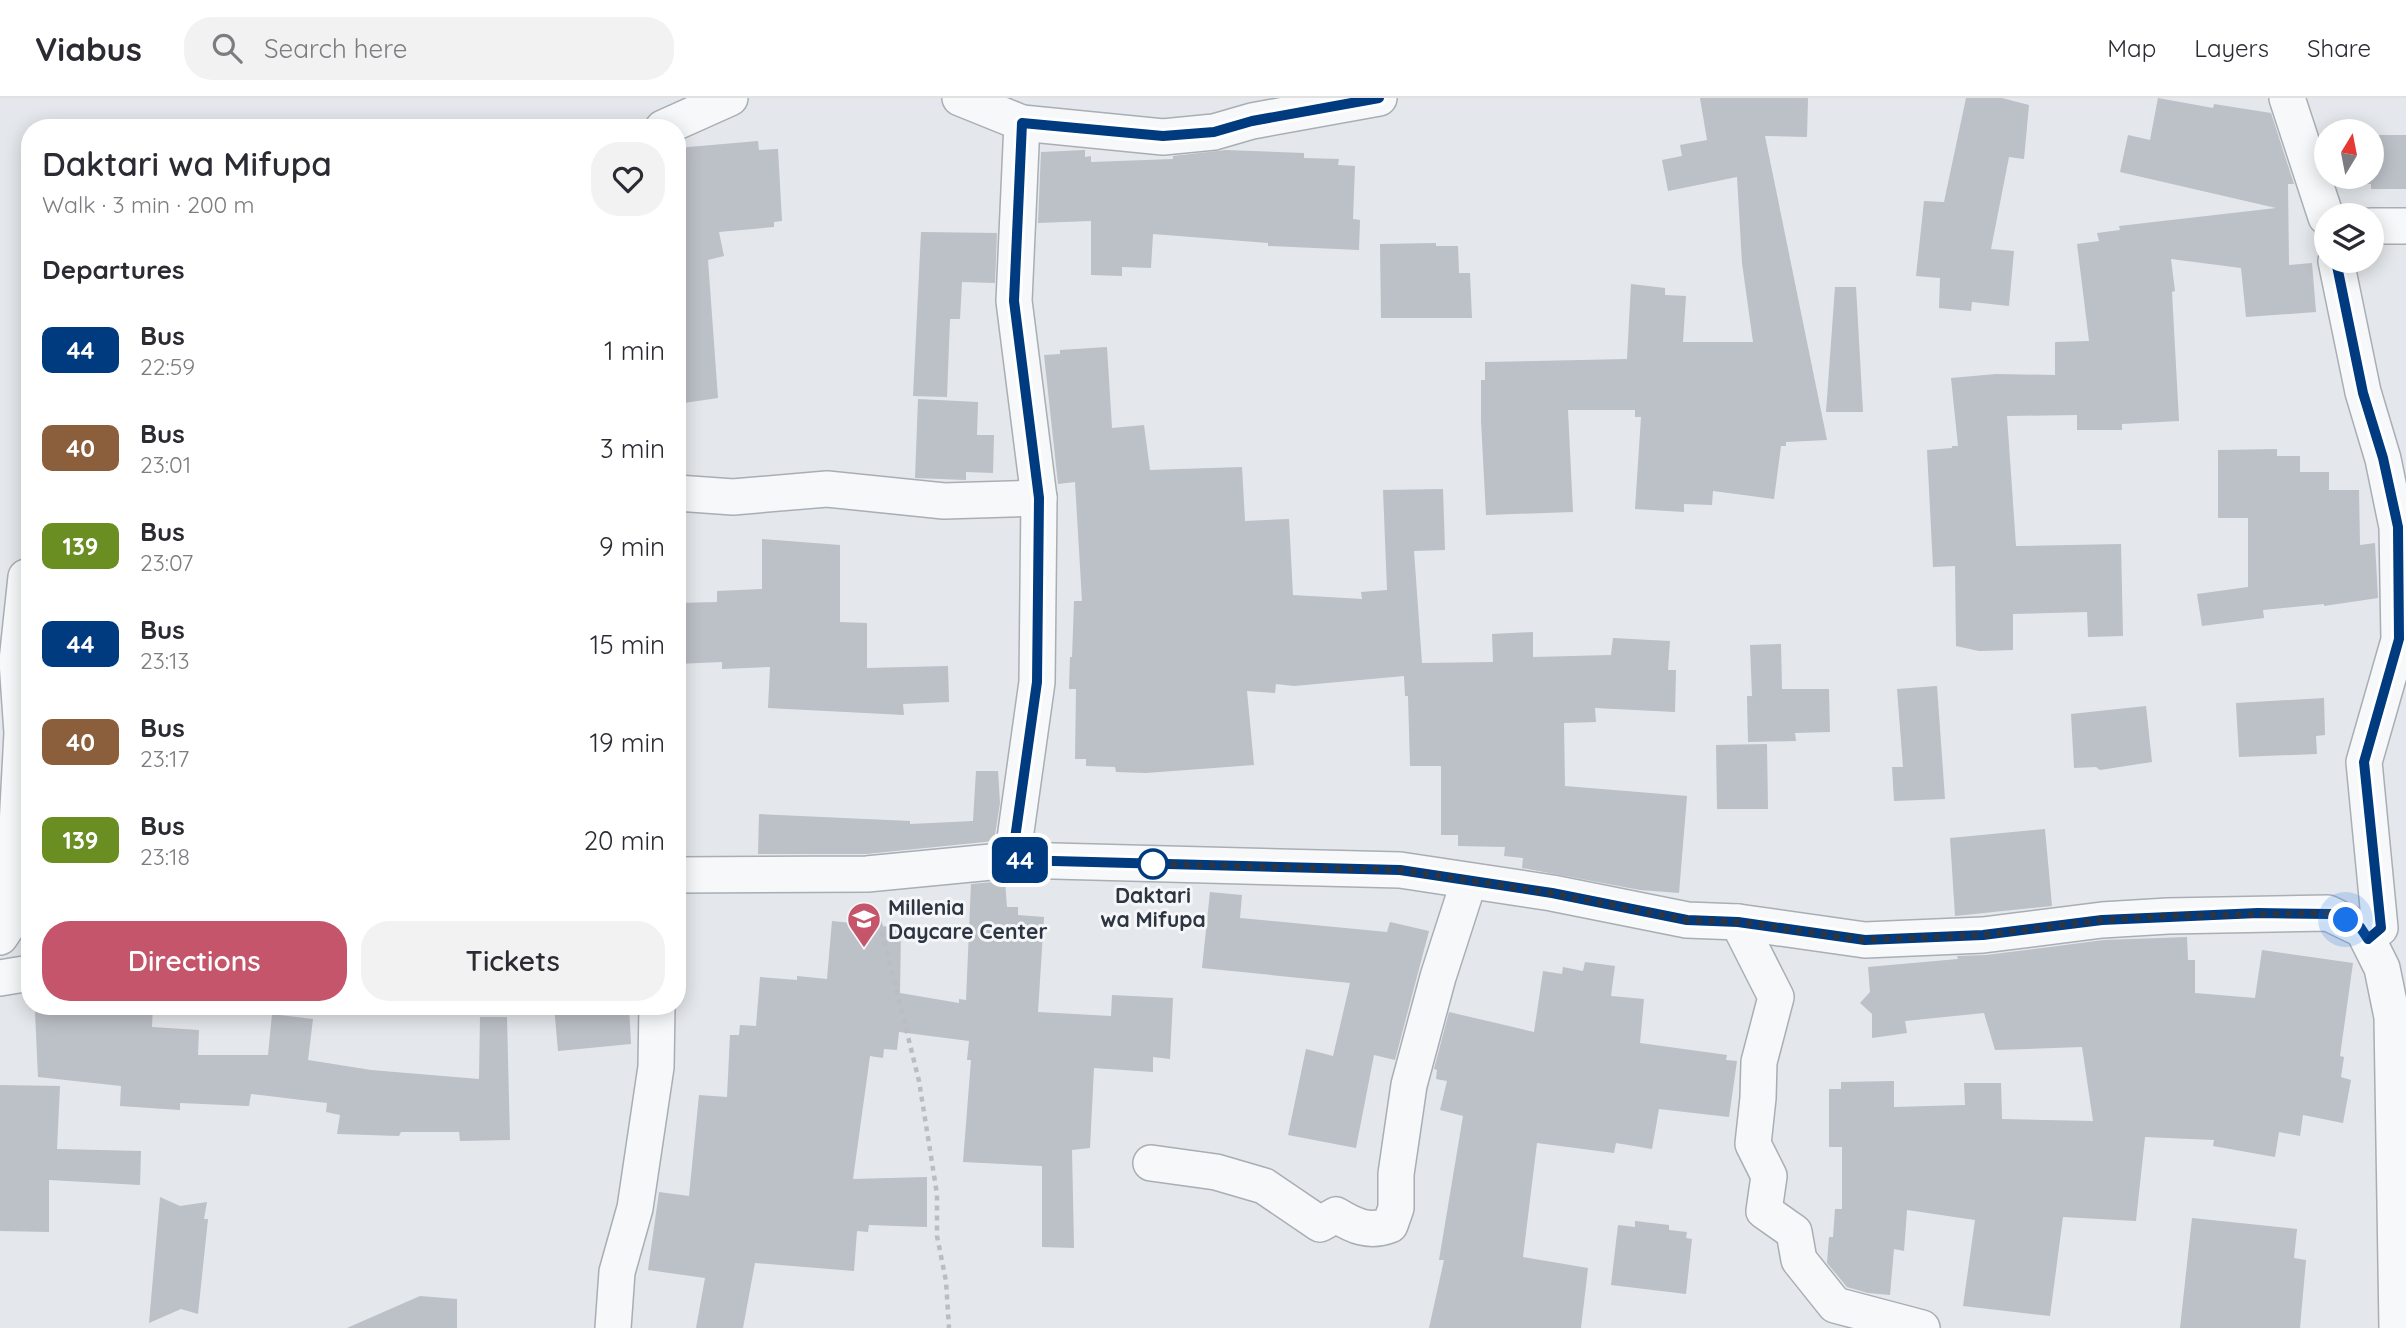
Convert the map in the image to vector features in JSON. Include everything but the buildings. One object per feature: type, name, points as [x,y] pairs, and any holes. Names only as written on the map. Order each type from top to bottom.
[{"type":"street","points":[[683,119],[730,98]]},
{"type":"street","points":[[960,98],[1022,123],[1163,136],[1214,132],[1252,121],[1379,98]]},
{"type":"street","points":[[2287,98],[2321,203]]},
{"type":"street","points":[[1012,860],[1037,682],[1039,498],[1014,301],[1022,123]]},
{"type":"street","points":[[2384,226],[2406,226]]},
{"type":"street","points":[[2338,273],[2363,393],[2383,458],[2398,527],[2399,639],[2364,762],[2385,931],[2382,968],[2394,1038],[2397,1328]]},
{"type":"street","points":[[686,494],[733,497],[827,489],[944,500],[1039,498]]},
{"type":"street","points":[[19,577],[17,661],[21,719]]},
{"type":"street","points":[[0,937],[12,919],[21,752]]},
{"type":"street","points":[[686,875],[867,874],[1012,860],[1400,870],[1552,893],[1687,920],[1738,922],[1865,940],[1983,935],[2102,920],[2168,916],[2328,913],[2360,927],[2385,931]]},
{"type":"street","points":[[1151,1163],[1216,1172],[1265,1186],[1320,1224],[1335,1215],[1354,1226],[1378,1230],[1390,1225],[1396,1209],[1396,1174],[1409,1085],[1438,976],[1469,881]]},
{"type":"street","points":[[1738,922],[1776,997],[1759,1062],[1753,1144],[1769,1176],[1764,1211],[1794,1232],[1799,1260],[1835,1305],[1922,1328]]},
{"type":"street","points":[[0,978],[21,974]]},
{"type":"street","points":[[613,1328],[617,1272],[635,1208],[656,1067],[657,1015]]},
{"type":"path","points":[[867,874],[919,1082],[937,1194],[937,1236],[946,1282],[949,1328]]},
{"type":"bus line","name":"44","points":[[1379,98],[1252,121],[1214,132],[1163,136],[1022,123],[1014,301],[1039,498],[1037,682],[1012,860],[1400,870],[1552,893],[1687,920],[1738,922],[1865,940],[1983,935],[2102,920],[2258,913],[2328,913],[2360,927],[2368,939],[2381,928],[2364,762],[2399,639],[2398,527],[2383,458],[2363,393],[2338,273]]},
{"type":"place","name":"Daktari wa Mifupa","points":[[1153,864]]},
{"type":"place","name":"Millenia Daycare Center","points":[[864,949]]},
{"type":"route","points":[[1153,864],[1400,870],[1552,893],[1687,920],[1738,922],[1865,940],[1983,935],[2102,920],[2168,916],[2328,913],[2346,920]]}]
